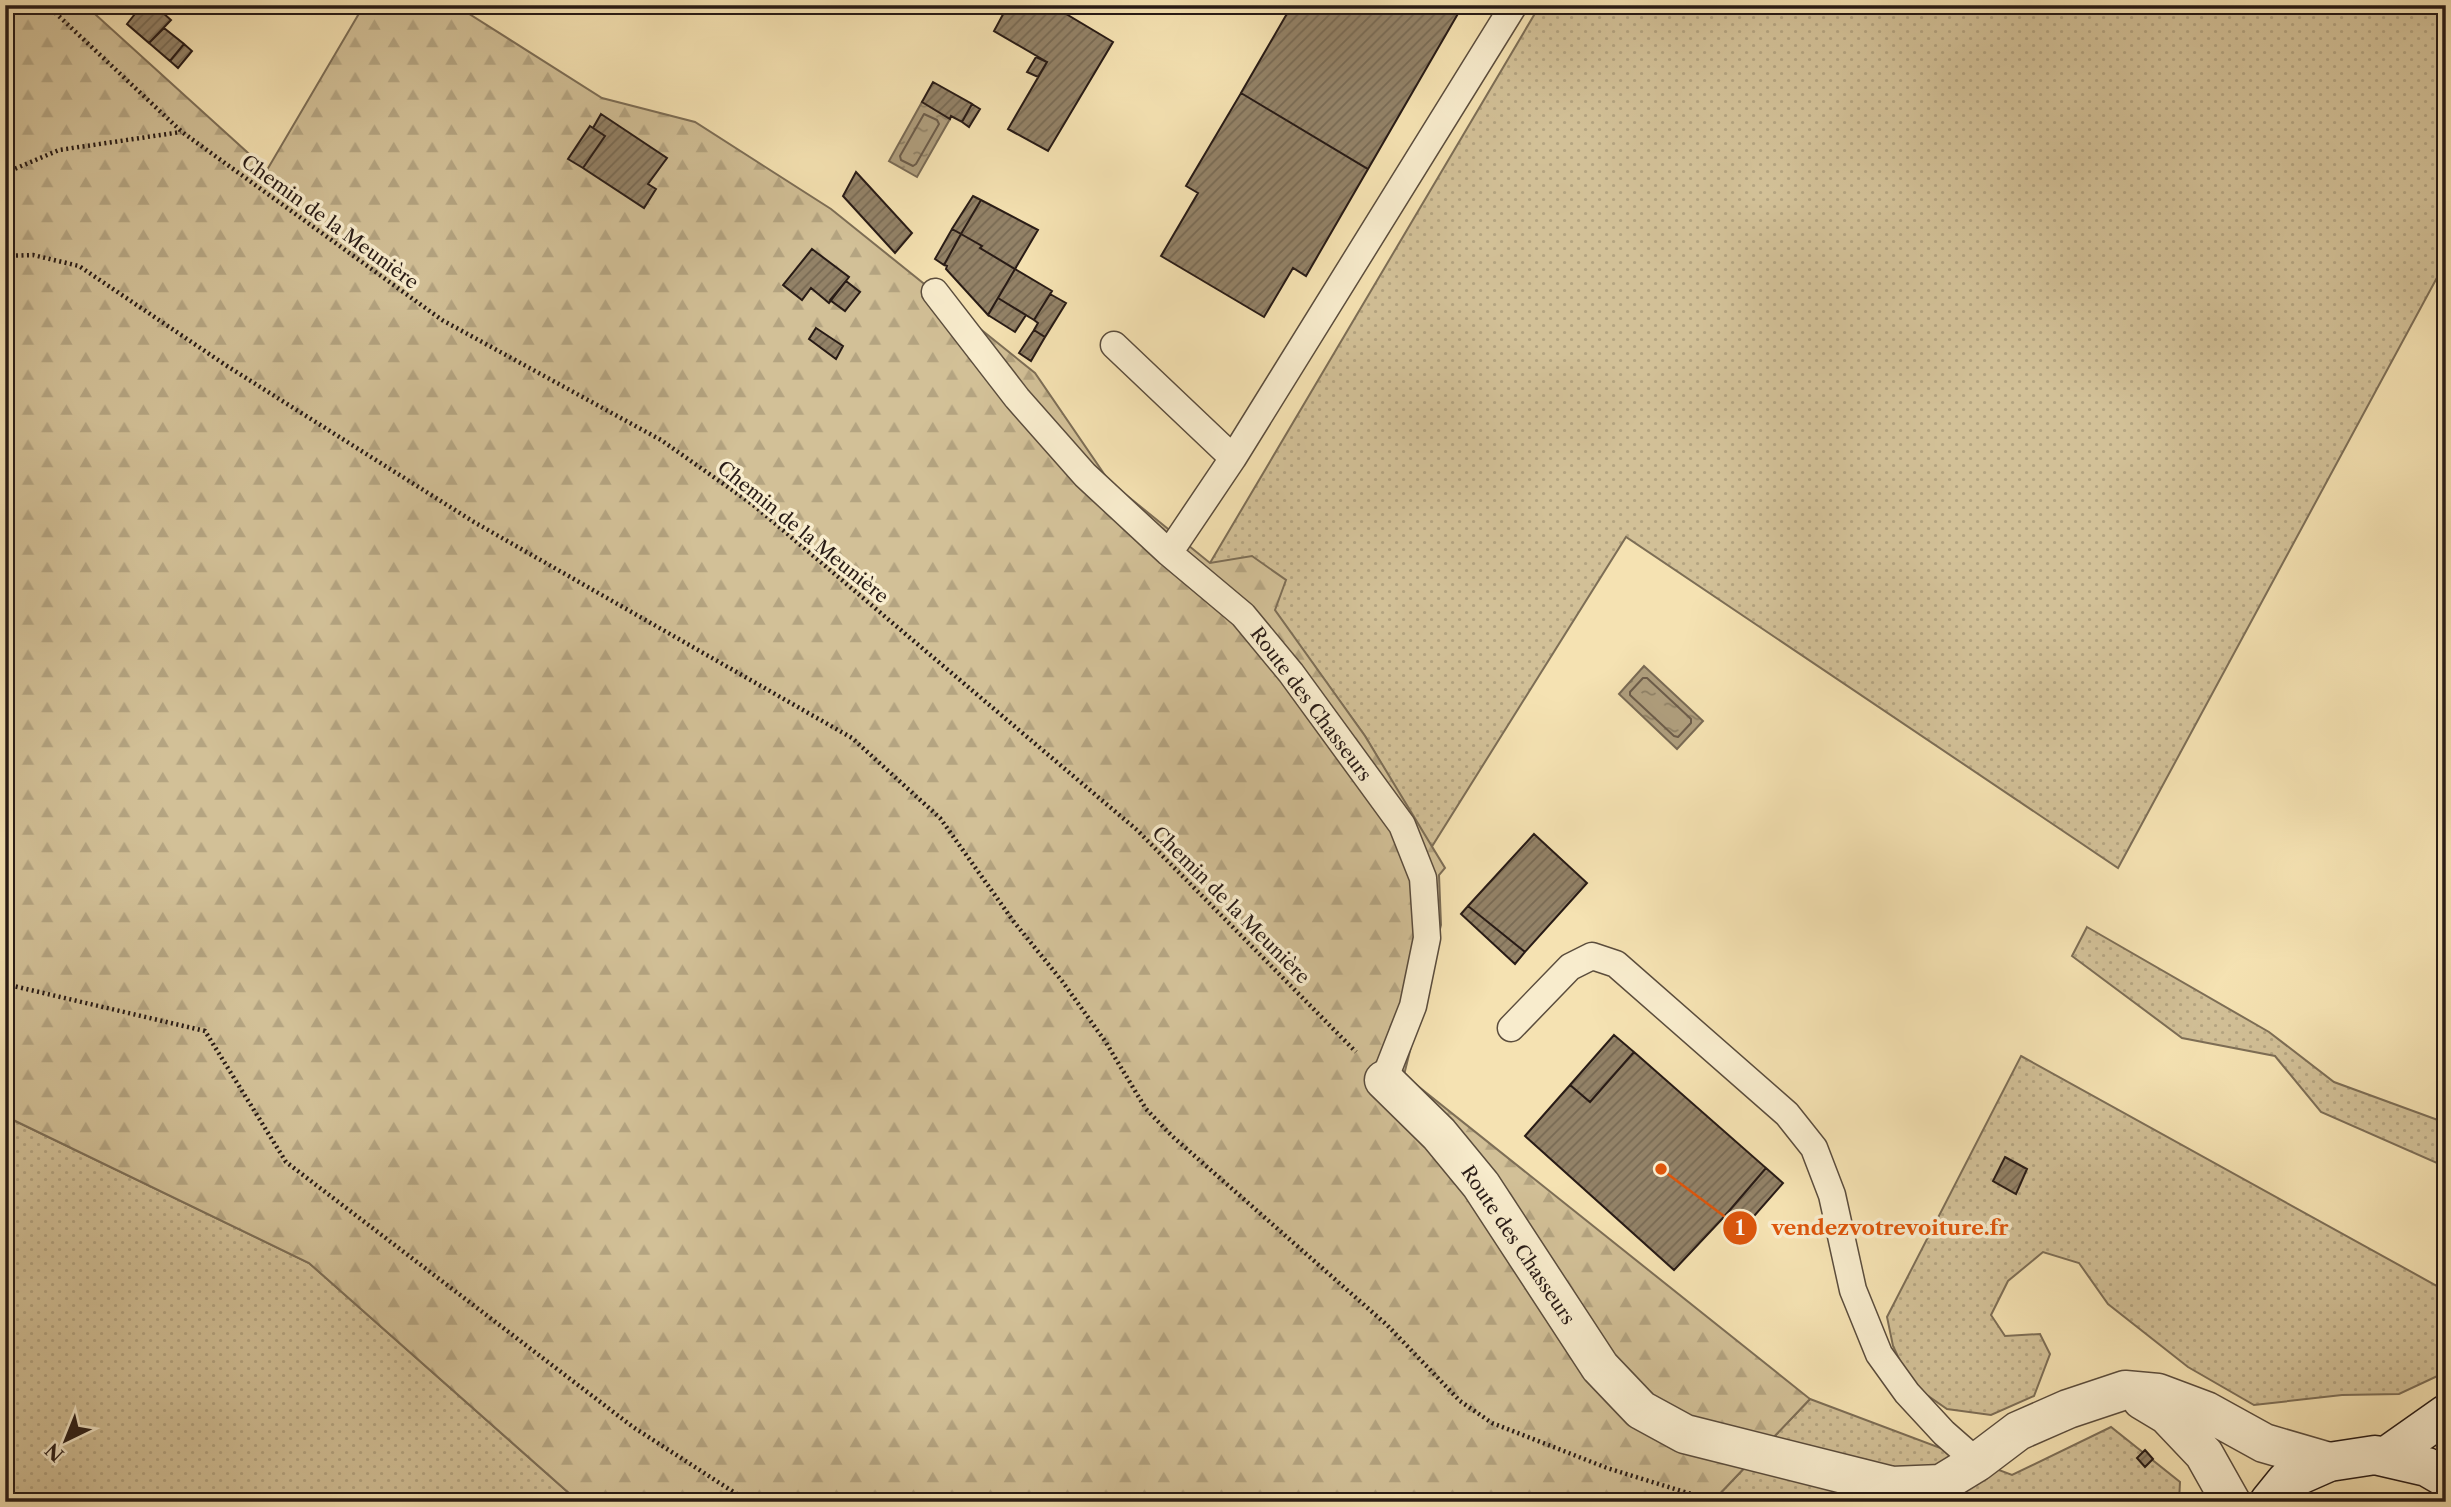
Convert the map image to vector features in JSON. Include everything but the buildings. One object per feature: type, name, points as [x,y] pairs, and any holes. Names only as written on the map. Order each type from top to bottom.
[{"type":"street","name":"Route des Chasseurs","points":[[1384,1080],[1439,1134],[1481,1185],[1600,1367],[1641,1410],[1685,1434],[1892,1486],[1941,1484],[1977,1462],[2018,1431],[2068,1409],[2125,1390],[2158,1392],[2206,1411],[2264,1443],[2329,1462]]},
{"type":"street","points":[[2125,1390],[2167,1415],[2204,1454],[2231,1502]]},
{"type":"street","points":[[2385,1457],[2446,1414]]},
{"type":"street","points":[[2269,1502],[2286,1481],[2329,1462],[2375,1455],[2427,1467],[2446,1478]]},
{"type":"lane","points":[[1169,554],[1233,458],[1514,5]]},
{"type":"lane","name":"Route des Chasseurs","points":[[935,292],[1017,398],[1084,475],[1169,554],[1243,615],[1283,664],[1402,825],[1423,878],[1427,938],[1413,1006],[1384,1080]]},
{"type":"lane","points":[[1114,345],[1233,458]]},
{"type":"lane","points":[[1511,1028],[1570,967],[1592,956],[1616,964],[1787,1114],[1815,1148],[1832,1195],[1853,1290],[1879,1354],[1907,1393],[1944,1433],[1977,1462]]},
{"type":"path","name":"Chemin de la Meunière","points":[[47,5],[182,132],[442,320],[661,440],[752,504],[1137,830],[1384,1080]]},
{"type":"path","points":[[5,173],[59,150],[182,132]]},
{"type":"path","points":[[5,256],[33,255],[79,266],[228,366],[474,522],[852,738],[940,818],[1014,922],[1062,981],[1105,1041],[1146,1109],[1172,1136],[1387,1325],[1460,1401],[1492,1423],[1607,1468],[1717,1502]]},
{"type":"path","points":[[5,984],[205,1031],[286,1162],[633,1427],[749,1502]]},
{"type":"green space","points":[[5,5],[85,5],[267,170],[364,5],[455,5],[602,98],[695,122],[831,209],[1035,373],[1109,481],[1210,563],[1252,556],[1286,580],[1275,610],[1365,736],[1445,868],[1439,875],[1441,925],[1404,1075],[1810,1399],[1712,1502],[579,1502],[309,1263],[5,1116]]},
{"type":"green space","points":[[1540,5],[2446,5],[2446,261],[2118,868],[1626,537],[1431,848],[1365,736],[1274,610],[1210,563]]},
{"type":"green space","points":[[2087,927],[2269,1032],[2334,1082],[2446,1123],[2446,1167],[2321,1112],[2275,1056],[2182,1038],[2072,956]]},
{"type":"green space","points":[[2021,1056],[2446,1291],[2446,1372],[2399,1394],[2342,1395],[2254,1405],[2188,1367],[2108,1304],[2079,1263],[2043,1252],[2008,1281],[1991,1315],[2005,1336],[2040,1334],[2050,1354],[2034,1396],[1991,1415],[1947,1409],[1911,1384],[1893,1346],[1887,1317]]},
{"type":"green space","points":[[5,1116],[309,1263],[579,1502],[5,1502]]},
{"type":"green space","points":[[1810,1399],[2012,1475],[2111,1427],[2180,1482],[2179,1502],[1712,1502]]},
{"type":"water","points":[[922,102],[950,119],[917,177],[889,161]]},
{"type":"water","points":[[1644,666],[1703,721],[1677,749],[1619,694]]},
{"type":"place","name":"vendezvotrevoiture.fr","points":[[1661,1169]]}]
